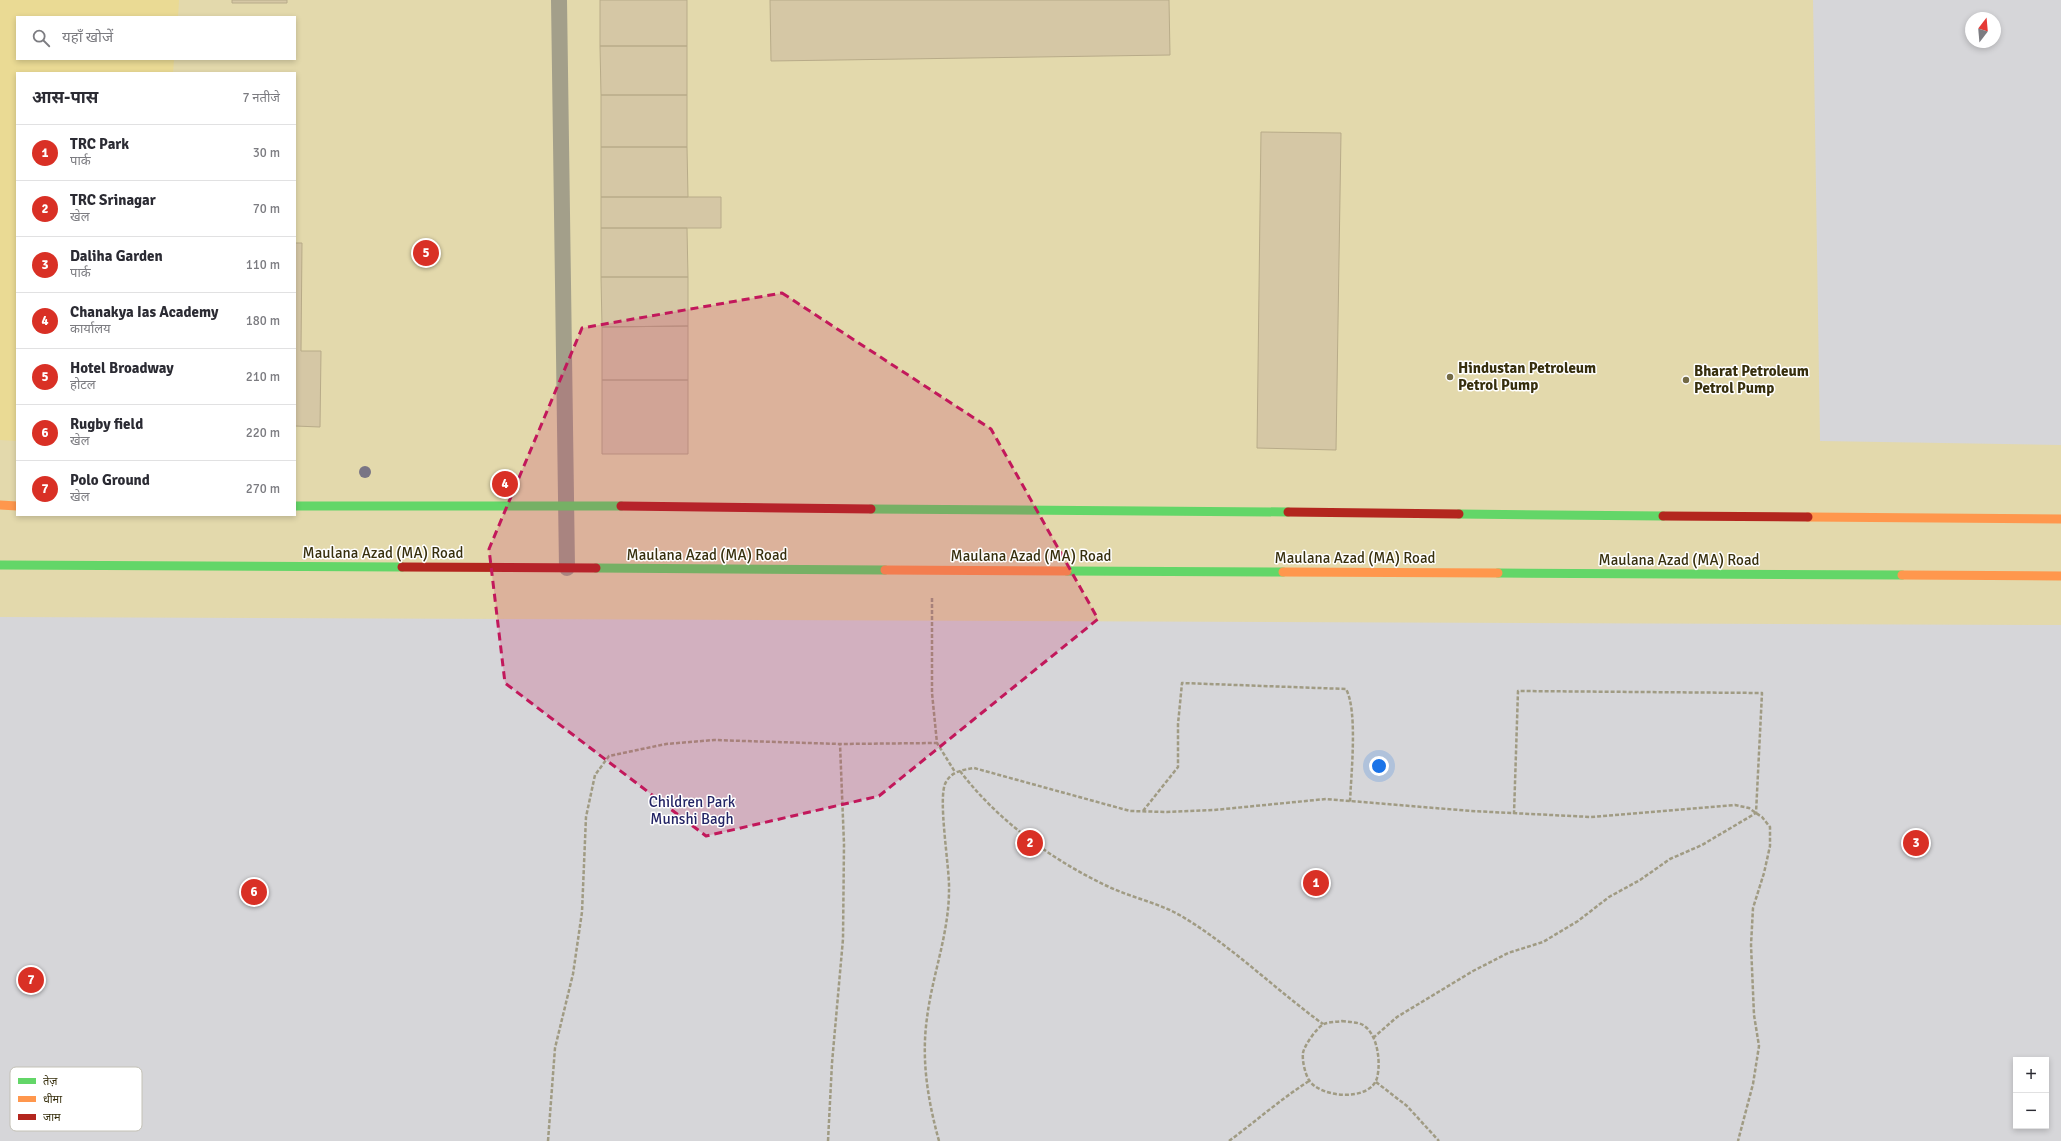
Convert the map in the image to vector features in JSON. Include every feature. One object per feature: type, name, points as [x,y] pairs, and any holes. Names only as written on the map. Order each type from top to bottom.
[{"type":"main road","points":[[0,506],[16,506]]},
{"type":"main road","points":[[296,506],[566,506],[2061,519]]},
{"type":"main road","name":"Maulana Azad (MA) Road","points":[[0,565],[2061,576]]},
{"type":"lane","points":[[559,0],[567,568]]},
{"type":"path","points":[[932,570],[932,693],[937,743],[955,772]]},
{"type":"path","points":[[1143,812],[1178,767],[1178,724],[1182,683],[1346,689],[1350,697],[1352,736],[1350,802]]},
{"type":"path","points":[[1514,814],[1518,691],[1762,693],[1756,813]]},
{"type":"path","points":[[548,1141],[556,1048],[573,974],[582,912],[586,817],[595,775],[609,756],[666,744],[714,740],[840,744],[937,743]]},
{"type":"path","points":[[828,1141],[832,1063],[843,939],[844,844],[840,744]]},
{"type":"path","points":[[939,1141],[926,1088],[925,1048],[926,1018],[946,921],[949,891],[947,850],[942,804],[945,782],[955,772],[974,768],[1130,811],[1143,812],[1214,810],[1326,799],[1514,814],[1591,817],[1735,805],[1749,808],[1762,816],[1770,828],[1770,846],[1764,873],[1753,908],[1751,944],[1754,1015],[1759,1046],[1753,1084],[1738,1141]]},
{"type":"path","points":[[960,771],[976,791],[1030,839],[1069,865],[1108,886],[1182,916],[1237,955],[1289,999],[1324,1024]]},
{"type":"path","points":[[1373,1038],[1397,1018],[1473,971],[1508,953],[1543,942],[1578,921],[1609,897],[1640,880],[1670,859],[1708,841],[1756,813]]},
{"type":"path","points":[[1342,1021],[1363,1025],[1373,1038],[1380,1055],[1380,1070],[1376,1082],[1364,1092],[1351,1096],[1322,1090],[1309,1081],[1304,1065],[1303,1053],[1311,1037],[1324,1024],[1342,1021]]},
{"type":"path","points":[[1229,1141],[1262,1117],[1290,1093],[1309,1081]]},
{"type":"path","points":[[1376,1082],[1406,1106],[1439,1141]]},
{"type":"highlighted area","points":[[782,293],[991,429],[1098,619],[879,796],[706,836],[505,683],[489,549],[582,328]]},
{"type":"shaded area","points":[[0,0],[179,0],[178,16],[16,16],[16,60],[174,60],[173,72],[16,72],[16,441],[0,440]]},
{"type":"green space","points":[[1813,0],[2061,0],[2061,445],[1820,441]]},
{"type":"green space","name":"Children Park Munshi Bagh","points":[[0,617],[2061,625],[2061,1141],[0,1141]]},
{"type":"building","points":[[232,0],[287,0],[287,3],[232,3]]},
{"type":"building","points":[[600,0],[687,0],[687,46],[600,46]]},
{"type":"building","points":[[770,0],[1169,0],[1170,55],[771,61]]},
{"type":"building","points":[[600,46],[687,46],[687,95],[601,95]]},
{"type":"building","points":[[601,95],[687,95],[687,147],[601,147]]},
{"type":"building","points":[[1261,132],[1341,133],[1336,450],[1257,448]]},
{"type":"building","points":[[601,147],[687,147],[688,197],[601,197]]},
{"type":"building","points":[[601,197],[721,197],[721,228],[601,228]]},
{"type":"building","points":[[601,228],[687,228],[688,277],[601,277]]},
{"type":"building","points":[[296,243],[302,243],[301,351],[321,351],[320,427],[296,426]]},
{"type":"building","points":[[601,277],[688,277],[688,326],[602,327]]},
{"type":"building","points":[[688,326],[688,380],[602,380],[602,327]]},
{"type":"building","points":[[602,380],[688,380],[688,454],[602,454]]},
{"type":"traffic: fast","points":[[296,506],[621,506]]},
{"type":"traffic: fast","points":[[871,509],[1288,512]]},
{"type":"traffic: fast","points":[[1459,514],[1663,516]]},
{"type":"traffic: fast","points":[[0,565],[402,567]]},
{"type":"traffic: fast","points":[[596,568],[885,570]]},
{"type":"traffic: fast","points":[[1067,571],[1283,572]]},
{"type":"traffic: fast","points":[[1498,573],[1902,575]]},
{"type":"traffic: slow","points":[[0,505],[16,506]]},
{"type":"traffic: slow","points":[[1808,517],[2061,519]]},
{"type":"traffic: slow","points":[[885,570],[1067,571]]},
{"type":"traffic: slow","points":[[1283,572],[1498,573]]},
{"type":"traffic: slow","points":[[1902,575],[2061,576]]},
{"type":"traffic: jam","points":[[621,506],[871,509]]},
{"type":"traffic: jam","points":[[1288,512],[1459,514]]},
{"type":"traffic: jam","points":[[1663,516],[1808,517]]},
{"type":"traffic: jam","points":[[402,567],[596,568]]},
{"type":"place","name":"Hotel Broadway","points":[[426,253]]},
{"type":"place","name":"Hindustan Petroleum Petrol Pump","points":[[1450,377]]},
{"type":"place","name":"Bharat Petroleum Petrol Pump","points":[[1686,380]]},
{"type":"place","name":"Chanakya Ias Academy","points":[[505,484]]},
{"type":"place","name":"TRC Srinagar","points":[[1030,843]]},
{"type":"place","name":"Daliha Garden","points":[[1916,843]]},
{"type":"place","name":"TRC Park","points":[[1316,883]]},
{"type":"place","name":"Rugby field","points":[[254,892]]},
{"type":"place","name":"Polo Ground","points":[[31,980]]}]
